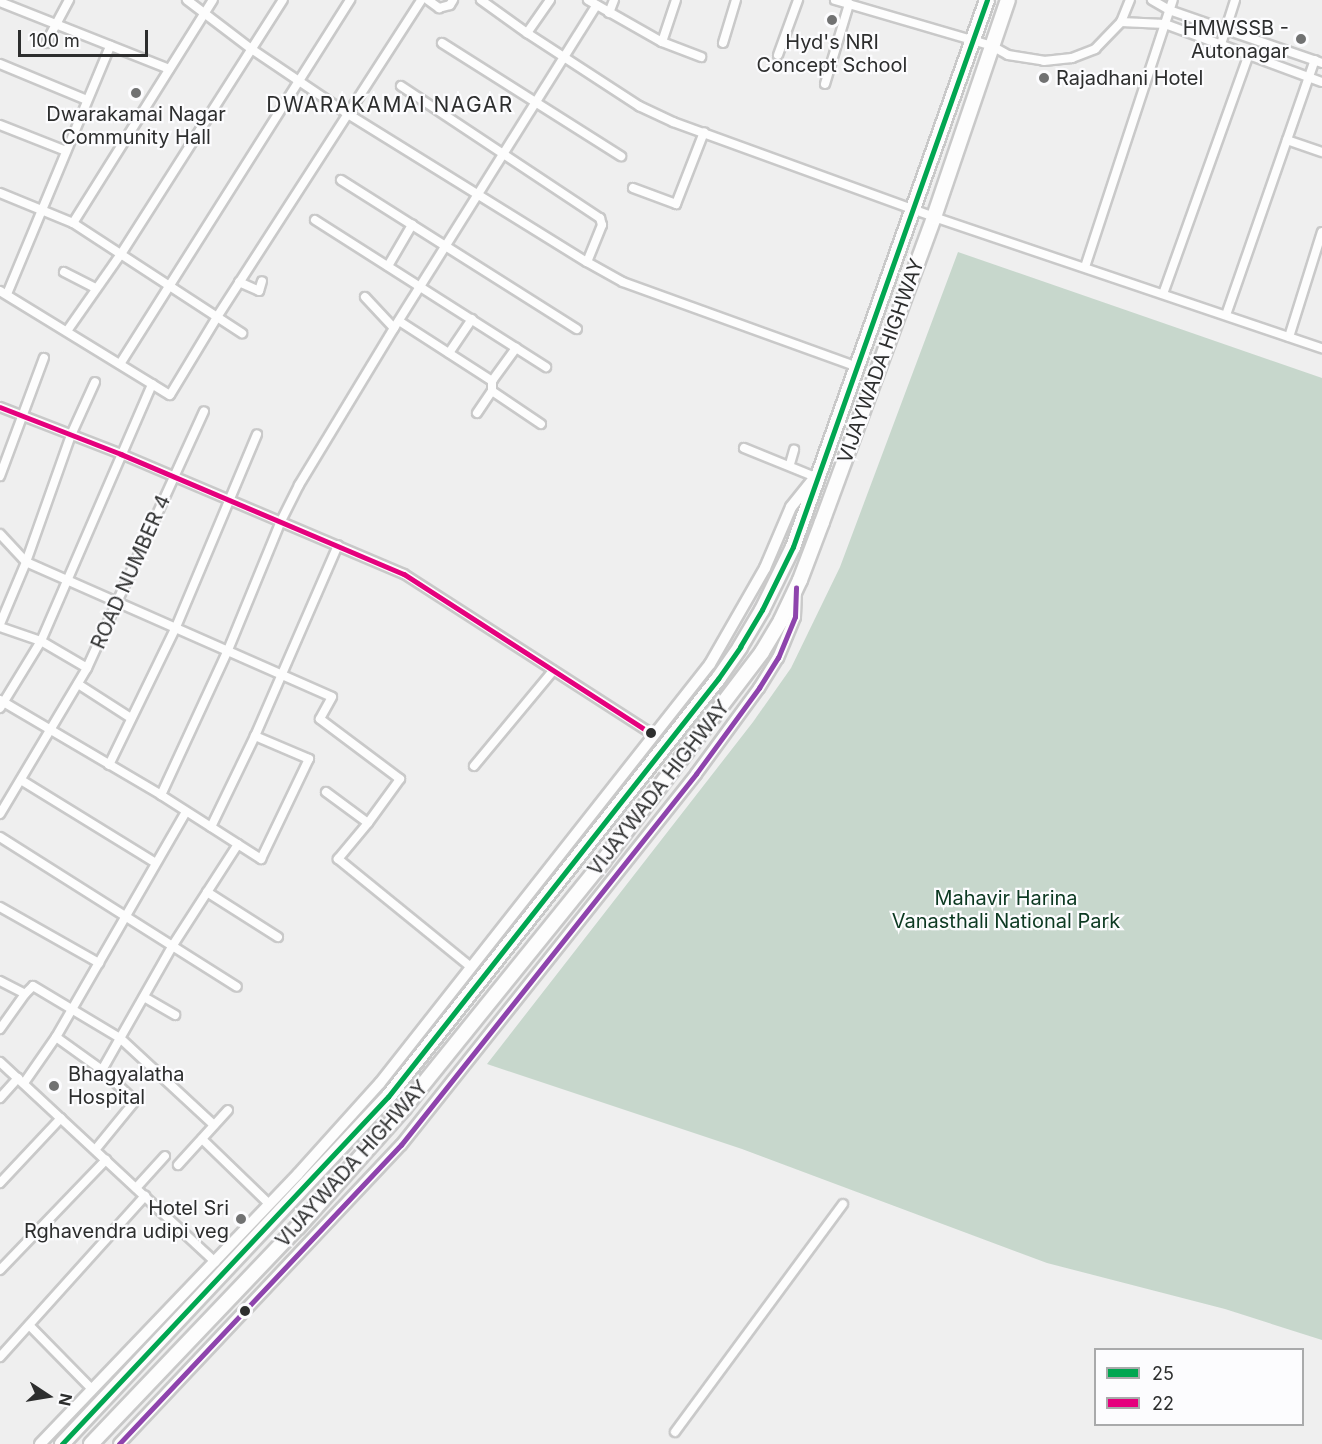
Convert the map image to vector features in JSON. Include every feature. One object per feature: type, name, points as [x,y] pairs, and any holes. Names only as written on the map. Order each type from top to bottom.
[{"type":"highway","name":"VIJAYWADA HIGHWAY","points":[[62,1444],[388,1097],[718,679],[762,610],[781,573],[816,474],[858,367],[987,0]]},
{"type":"highway","name":"VIJAYWADA HIGHWAY","points":[[91,1444],[298,1227],[404,1108],[603,861],[735,691],[781,620],[796,588],[934,217],[1008,0]]},
{"type":"street","points":[[46,43],[69,0]]},
{"type":"street","points":[[187,0],[250,48],[348,114],[477,197],[623,282],[858,367]]},
{"type":"street","points":[[73,223],[213,0]]},
{"type":"street","points":[[67,331],[121,254],[250,48],[283,0]]},
{"type":"street","points":[[120,364],[350,0]]},
{"type":"street","points":[[110,46],[41,211],[3,292],[170,395],[239,282],[422,0]]},
{"type":"street","points":[[428,0],[439,8],[450,5],[453,0]]},
{"type":"street","points":[[481,0],[639,106],[934,217],[1322,348]]},
{"type":"street","points":[[527,33],[550,0]]},
{"type":"street","points":[[588,0],[662,42],[701,57]]},
{"type":"street","points":[[609,13],[614,0]]},
{"type":"street","points":[[662,42],[676,0]]},
{"type":"street","points":[[723,43],[736,0]]},
{"type":"street","points":[[778,55],[798,0]]},
{"type":"street","points":[[835,0],[993,46],[1008,55],[1044,61],[1071,58],[1095,49],[1121,22],[1130,0]]},
{"type":"street","points":[[1152,0],[1169,10],[1318,61],[1287,140],[1226,315]]},
{"type":"street","points":[[1085,267],[1173,0]]},
{"type":"street","points":[[1221,44],[1235,0]]},
{"type":"street","points":[[0,2],[169,69]]},
{"type":"street","points":[[825,84],[849,4]]},
{"type":"street","points":[[161,795],[228,650],[281,521],[394,328],[597,5]]},
{"type":"street","points":[[1121,22],[1165,24],[1322,82]]},
{"type":"street","points":[[442,44],[621,156]]},
{"type":"street","points":[[1163,294],[1248,56]]},
{"type":"street","points":[[0,64],[87,100]]},
{"type":"street","points":[[401,86],[600,218],[602,225],[587,262]]},
{"type":"street","points":[[0,125],[66,151]]},
{"type":"street","points":[[633,188],[676,204],[704,132]]},
{"type":"street","points":[[1287,140],[1322,152]]},
{"type":"street","points":[[341,180],[577,329]]},
{"type":"street","points":[[0,193],[73,223],[242,333]]},
{"type":"street","points":[[315,220],[546,367]]},
{"type":"street","points":[[388,266],[412,225]]},
{"type":"street","points":[[1289,337],[1322,232]]},
{"type":"street","points":[[64,272],[96,288]]},
{"type":"street","points":[[239,282],[259,291],[262,281]]},
{"type":"street","points":[[364,297],[394,328]]},
{"type":"street","points":[[449,353],[472,319]]},
{"type":"street","points":[[399,321],[492,381]]},
{"type":"street","points":[[477,413],[492,391],[492,381],[516,348]]},
{"type":"street","points":[[0,476],[44,358]]},
{"type":"street","points":[[87,668],[41,641],[0,625],[26,562],[71,435],[95,382]]},
{"type":"street","points":[[152,384],[41,641],[1,703],[51,729],[161,795],[261,860],[309,759],[255,736]]},
{"type":"street","points":[[492,391],[541,424]]},
{"type":"street","points":[[0,408],[121,454],[404,574],[654,735]]},
{"type":"street","name":"ROAD NUMBER 4","points":[[0,814],[87,668],[204,411]]},
{"type":"street","points":[[109,765],[176,627],[257,434]]},
{"type":"street","points":[[40,1444],[348,1121],[710,664],[765,568],[791,507],[816,474],[744,448]]},
{"type":"street","points":[[790,464],[794,450]]},
{"type":"street","points":[[0,534],[26,562],[332,697],[320,719],[400,779],[368,823],[338,858],[471,967]]},
{"type":"street","points":[[211,827],[255,736],[338,545]]},
{"type":"street","points":[[119,1444],[401,1145],[696,774],[759,688],[778,658],[795,617],[796,588]]},
{"type":"street","points":[[474,766],[553,671]]},
{"type":"street","points":[[78,684],[131,718]]},
{"type":"street","points":[[21,780],[156,863]]},
{"type":"street","points":[[326,792],[368,823]]},
{"type":"street","points":[[0,1098],[21,1081],[56,1037],[186,812]]},
{"type":"street","points":[[0,837],[237,987]]},
{"type":"street","points":[[102,1070],[173,945],[238,844]]},
{"type":"street","points":[[207,892],[278,937]]},
{"type":"street","points":[[1,909],[99,963]]},
{"type":"street","points":[[0,981],[26,994]]},
{"type":"street","points":[[0,1029],[33,986],[120,1038],[214,1125]]},
{"type":"street","points":[[144,997],[175,1015]]},
{"type":"street","points":[[56,1037],[102,1070],[135,1101],[95,1150]]},
{"type":"street","points":[[0,1062],[215,1262]]},
{"type":"street","points":[[178,1165],[228,1110]]},
{"type":"street","points":[[0,1183],[61,1118]]},
{"type":"street","points":[[202,1139],[268,1204]]},
{"type":"street","points":[[136,1188],[165,1156]]},
{"type":"street","points":[[0,1270],[106,1160]]},
{"type":"street","points":[[0,1356],[145,1196]]},
{"type":"street","points":[[675,1432],[843,1204]]},
{"type":"street","points":[[29,1325],[92,1389]]},
{"type":"green space","name":"Mahavir Harina Vanasthali National Park","points":[[958,252],[1322,378],[1322,1340],[1225,1309],[1047,1263],[742,1149],[487,1064],[753,722],[791,668],[840,567]]},
{"type":"transit line","name":"25","points":[[62,1444],[388,1097],[718,679],[740,647],[762,610],[793,547],[987,0]]},
{"type":"transit line","name":"22","points":[[0,407],[121,454],[404,574],[654,735]]},
{"type":"transit line","points":[[119,1444],[401,1145],[696,774],[759,688],[778,658],[795,617],[796,588]]},
{"type":"place","name":"Hyd's NRI Concept School","points":[[832,20]]},
{"type":"place","name":"HMWSSB - Autonagar","points":[[1301,39]]},
{"type":"place","name":"Rajadhani Hotel","points":[[1044,78]]},
{"type":"place","name":"Dwarakamai Nagar Community Hall","points":[[136,93]]},
{"type":"place","name":"Bhagyalatha Hospital","points":[[54,1086]]},
{"type":"place","name":"Hotel Sri Rghavendra udipi veg","points":[[241,1219]]},
{"type":"district","name":"DWARAKAMAI NAGAR","points":[[390,105]]}]
